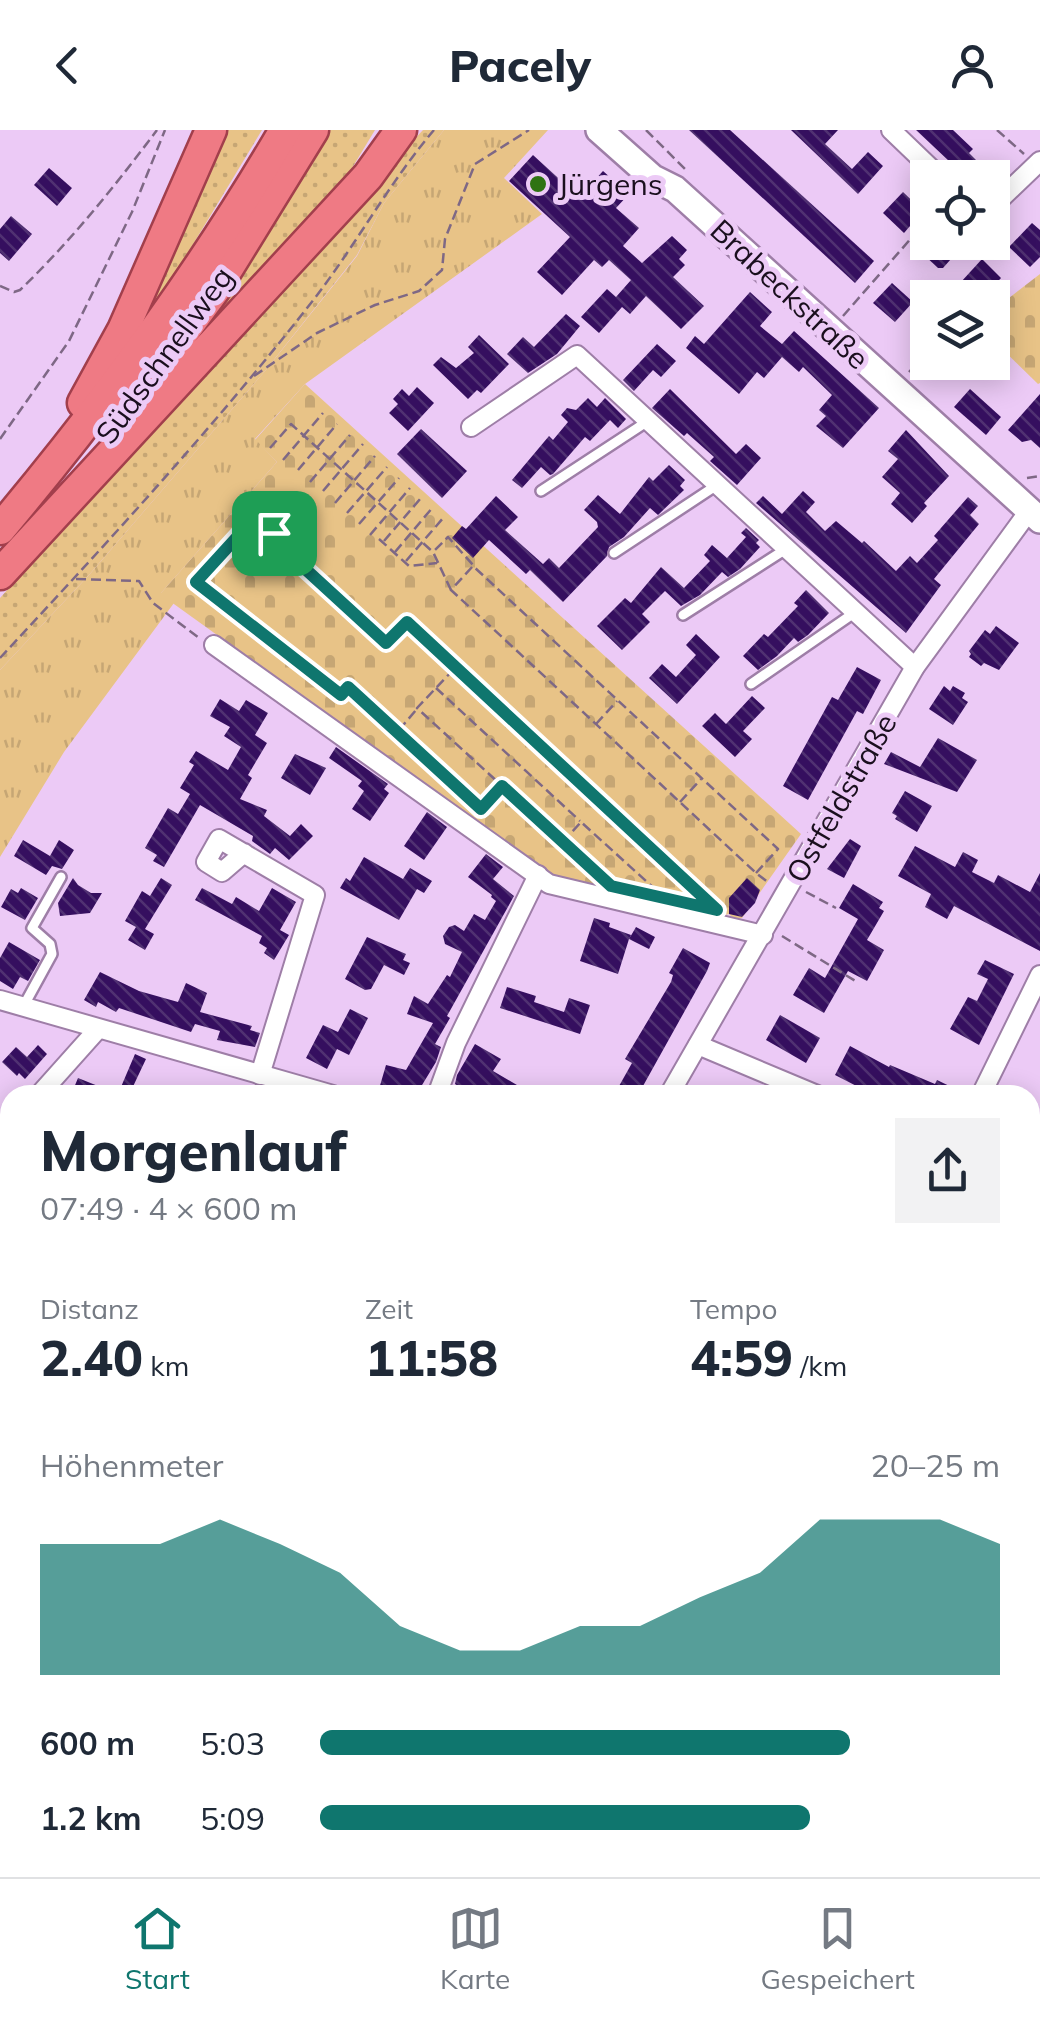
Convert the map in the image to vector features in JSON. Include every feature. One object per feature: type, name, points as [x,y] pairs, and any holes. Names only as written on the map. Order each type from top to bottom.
[{"type":"highway","points":[[25,500],[123,330],[211,130]]},
{"type":"highway","name":"Südschnellweg","points":[[0,529],[84,428],[196,275],[286,130]]},
{"type":"highway","name":"Südschnellweg","points":[[0,571],[160,366],[225,273],[313,130]]},
{"type":"highway","points":[[332,212],[373,153],[384,130]]},
{"type":"highway","points":[[0,571],[368,176],[401,130]]},
{"type":"main road","name":"Brabeckstraße","points":[[599,130],[653,178],[675,189],[1034,515]]},
{"type":"main road","name":"Brabeckstraße","points":[[622,130],[663,168],[675,189]]},
{"type":"street","points":[[891,130],[922,160]]},
{"type":"street","points":[[1010,190],[1038,163]]},
{"type":"street","points":[[471,427],[577,355],[915,667]]},
{"type":"street","name":"Ostfeldstraße","points":[[676,1085],[915,667],[1034,515]]},
{"type":"street","points":[[214,645],[550,884],[765,931]]},
{"type":"street","points":[[244,853],[315,895],[260,1074]]},
{"type":"street","points":[[441,1085],[456,1043],[538,875]]},
{"type":"street","points":[[986,1085],[1040,975]]},
{"type":"street","points":[[0,1000],[298,1085]]},
{"type":"street","points":[[48,1085],[98,1029]]},
{"type":"street","points":[[698,1045],[793,1085]]},
{"type":"lane","points":[[542,491],[648,421]]},
{"type":"lane","points":[[614,553],[717,485]]},
{"type":"lane","points":[[683,615],[786,549]]},
{"type":"lane","points":[[750,684],[854,612]]},
{"type":"lane","points":[[23,1007],[52,954],[50,944],[32,928],[61,877]]},
{"type":"path","points":[[0,286],[14,292],[20,290],[51,260],[157,130]]},
{"type":"path","points":[[0,439],[69,341],[132,212],[165,130]]},
{"type":"path","points":[[0,658],[248,380],[350,252],[380,200],[434,130]]},
{"type":"path","points":[[248,380],[317,333],[375,305],[419,291],[442,270],[446,239],[475,164],[529,130]]},
{"type":"path","points":[[997,130],[1038,163]]},
{"type":"path","points":[[842,318],[910,240]]},
{"type":"path","points":[[906,376],[910,371]]},
{"type":"path","points":[[282,460],[322,413]]},
{"type":"path","points":[[270,448],[291,424],[433,552],[451,590],[765,881]]},
{"type":"path","points":[[298,470],[338,424]]},
{"type":"path","points":[[310,482],[350,435]]},
{"type":"path","points":[[323,491],[362,444]]},
{"type":"path","points":[[335,502],[375,456]]},
{"type":"path","points":[[347,513],[387,466]]},
{"type":"path","points":[[1019,480],[1040,476]]},
{"type":"path","points":[[358,524],[399,478]]},
{"type":"path","points":[[370,535],[410,488]]},
{"type":"path","points":[[421,498],[381,541],[410,566],[438,563]]},
{"type":"path","points":[[394,553],[433,508]]},
{"type":"path","points":[[405,562],[444,517]]},
{"type":"path","points":[[502,786],[481,809],[348,687],[341,695],[196,582],[249,524],[259,520],[274,533],[278,544],[386,643],[407,622],[717,910],[700,906]]},
{"type":"path","points":[[433,552],[448,537],[473,566],[778,849],[756,872]]},
{"type":"path","points":[[451,590],[473,566]]},
{"type":"path","points":[[74,579],[139,581],[153,602],[214,645]]},
{"type":"path","points":[[397,732],[456,667]]},
{"type":"path","points":[[436,688],[664,898],[647,894]]},
{"type":"path","points":[[596,724],[618,700]]},
{"type":"path","points":[[418,708],[611,886]]},
{"type":"path","points":[[680,802],[702,778]]},
{"type":"path","points":[[563,842],[581,822]]},
{"type":"path","points":[[792,884],[836,908]]},
{"type":"path","points":[[765,931],[857,982]]},
{"type":"green space","points":[[221,130],[262,130],[136,339]]},
{"type":"green space","points":[[328,130],[375,130],[343,183],[174,371]]},
{"type":"green space","points":[[423,130],[444,130],[384,203],[357,255],[265,371],[89,575],[0,670],[0,598]]},
{"type":"green space","points":[[444,130],[548,130],[504,178],[542,214],[305,384],[255,439],[277,462],[161,593],[174,603],[64,752],[0,857],[0,670],[89,575],[265,371],[357,256],[384,203]]},
{"type":"green space","points":[[1040,274],[1038,384],[1010,357],[1010,297]]},
{"type":"green space","points":[[305,384],[801,834],[742,918],[734,919],[729,914],[717,917],[558,880],[160,594],[277,462],[255,440]]},
{"type":"building","points":[[689,130],[730,130],[874,261],[855,283]]},
{"type":"building","points":[[791,130],[838,130],[825,144],[852,169],[868,152],[883,166],[858,194]]},
{"type":"building","points":[[916,130],[953,130],[973,149],[969,153],[976,160],[948,160]]},
{"type":"building","points":[[533,155],[579,197],[603,171],[629,194],[616,208],[639,228],[623,246],[642,263],[672,236],[687,250],[679,259],[685,265],[673,277],[704,306],[681,329],[646,296],[630,314],[622,307],[599,333],[581,317],[607,289],[616,297],[631,280],[609,260],[602,267],[594,260],[562,295],[537,272],[570,237],[509,181]]},
{"type":"building","points":[[49,168],[72,188],[57,206],[34,185]]},
{"type":"building","points":[[903,192],[910,199],[910,226],[904,233],[883,213]]},
{"type":"building","points":[[11,216],[32,234],[9,261],[0,253],[0,229]]},
{"type":"building","points":[[1032,223],[1040,230],[1040,257],[1030,267],[1010,246]]},
{"type":"building","points":[[929,260],[950,260],[943,268]]},
{"type":"building","points":[[981,260],[1001,278],[999,280],[963,280]]},
{"type":"building","points":[[892,283],[910,299],[910,305],[895,322],[873,303]]},
{"type":"building","points":[[750,292],[772,312],[760,326],[782,344],[794,331],[879,408],[843,448],[816,426],[826,416],[819,410],[832,395],[803,367],[799,372],[782,357],[764,378],[757,372],[739,394],[686,348],[695,336],[704,344]]},
{"type":"building","points":[[566,314],[580,326],[557,354],[528,373],[507,354],[523,337],[534,347]]},
{"type":"building","points":[[479,335],[509,364],[481,393],[477,390],[468,399],[433,365],[441,357],[456,368],[474,353],[468,347]]},
{"type":"building","points":[[657,344],[676,361],[661,377],[653,370],[634,391],[623,380]]},
{"type":"building","points":[[417,387],[434,403],[408,431],[389,413],[398,404],[393,399],[402,389],[409,396]]},
{"type":"building","points":[[670,389],[736,454],[746,444],[761,458],[737,485],[710,461],[714,457],[652,408]]},
{"type":"building","points":[[970,389],[1001,417],[986,435],[954,407]]},
{"type":"building","points":[[1040,394],[1040,448],[1031,440],[1022,442],[1008,430]]},
{"type":"building","points":[[588,398],[597,407],[605,398],[626,419],[618,428],[610,420],[590,441],[585,437],[553,474],[541,467],[522,488],[512,480],[549,436],[553,440],[568,422],[561,415],[567,408],[576,410]]},
{"type":"building","points":[[421,429],[467,471],[442,498],[397,454]]},
{"type":"building","points":[[906,430],[949,476],[912,523],[891,504],[900,493],[882,477],[898,459],[888,451]]},
{"type":"building","points":[[669,465],[685,480],[680,486],[684,490],[658,515],[650,508],[624,537],[609,547],[607,556],[563,602],[530,570],[526,574],[489,540],[473,558],[452,538],[462,526],[466,529],[496,496],[518,517],[505,530],[543,564],[549,558],[559,568],[598,527],[584,510],[598,495],[620,514],[649,477],[653,481]]},
{"type":"building","points":[[803,491],[815,502],[806,512],[825,531],[836,521],[896,571],[910,556],[917,563],[938,540],[934,536],[968,497],[978,506],[970,515],[979,524],[934,579],[941,585],[906,633],[756,503],[763,496],[782,514]]},
{"type":"building","points":[[746,528],[759,540],[756,543],[760,547],[740,569],[728,577],[722,572],[700,595],[681,606],[665,591],[642,614],[650,622],[622,650],[597,626],[625,598],[631,603],[661,567],[684,588],[710,561],[704,555],[712,545],[727,558],[746,537],[741,533]]},
{"type":"building","points":[[806,590],[829,613],[808,635],[798,642],[794,638],[758,670],[743,656],[798,606],[794,603]]},
{"type":"building","points":[[996,626],[1019,643],[999,670],[984,663],[981,666],[969,657],[969,651],[985,630],[990,634]]},
{"type":"building","points":[[696,634],[720,657],[677,704],[649,678],[662,664],[676,677],[696,655],[686,645]]},
{"type":"building","points":[[857,667],[881,680],[863,714],[857,711],[808,800],[783,786],[832,697],[838,700]]},
{"type":"building","points":[[944,686],[965,693],[962,698],[968,702],[953,725],[929,709]]},
{"type":"building","points":[[752,696],[765,708],[743,731],[752,739],[735,757],[702,726],[715,713],[726,724]]},
{"type":"building","points":[[220,699],[239,711],[246,700],[268,713],[255,735],[267,743],[248,775],[252,778],[240,799],[267,810],[264,816],[290,836],[301,824],[313,836],[289,860],[275,848],[270,854],[252,841],[253,836],[200,805],[164,867],[153,861],[157,855],[145,848],[168,808],[178,814],[190,794],[180,788],[194,765],[189,762],[196,751],[228,770],[241,747],[224,736],[230,727],[210,716]]},
{"type":"building","points":[[938,738],[977,760],[957,792],[884,764],[891,752],[920,767]]},
{"type":"building","points":[[336,747],[388,784],[384,789],[389,793],[370,821],[352,809],[364,791],[358,786],[362,781],[329,758]]},
{"type":"building","points":[[295,754],[326,768],[310,795],[281,778]]},
{"type":"building","points":[[905,791],[932,806],[917,832],[892,813]]},
{"type":"building","points":[[427,812],[447,827],[424,860],[404,846]]},
{"type":"building","points":[[850,839],[861,846],[844,878],[827,869]]},
{"type":"building","points":[[23,840],[50,856],[59,840],[74,850],[62,869],[52,866],[46,875],[14,856]]},
{"type":"building","points":[[915,846],[955,867],[963,852],[978,860],[972,872],[994,883],[998,875],[1030,892],[1040,873],[1040,951],[954,906],[947,919],[925,907],[931,894],[898,876]]},
{"type":"building","points":[[486,854],[503,867],[493,879],[514,896],[447,1016],[450,1018],[435,1044],[441,1047],[436,1062],[422,1085],[380,1085],[386,1065],[406,1070],[433,1023],[407,1014],[414,996],[428,1004],[447,975],[450,977],[462,952],[445,944],[443,936],[455,925],[464,931],[474,914],[485,920],[496,901],[468,877]]},
{"type":"building","points":[[364,857],[403,879],[410,868],[432,881],[424,893],[417,889],[399,920],[340,888],[346,878],[350,881]]},
{"type":"building","points":[[73,878],[91,893],[102,893],[90,913],[60,916],[58,903]]},
{"type":"building","points":[[161,878],[172,885],[145,929],[154,934],[145,950],[128,940],[136,927],[125,921],[142,891],[150,896]]},
{"type":"building","points":[[747,878],[760,890],[755,903],[742,917],[729,914],[729,898]]},
{"type":"building","points":[[853,884],[883,902],[879,908],[884,911],[867,940],[884,950],[867,981],[848,971],[824,1013],[793,995],[809,968],[825,978],[858,919],[839,908]]},
{"type":"building","points":[[21,888],[38,898],[25,920],[1,907],[11,889],[18,893]]},
{"type":"building","points":[[202,888],[232,904],[236,897],[259,911],[272,888],[296,902],[280,930],[289,935],[274,960],[259,943],[262,936],[195,900]]},
{"type":"building","points":[[594,918],[631,935],[618,974],[580,961]]},
{"type":"building","points":[[636,927],[655,937],[649,949],[629,939]]},
{"type":"building","points":[[367,937],[406,954],[403,960],[410,963],[404,975],[384,965],[371,989],[365,990],[345,979]]},
{"type":"building","points":[[9,942],[40,960],[28,981],[20,977],[13,989],[0,981],[0,958]]},
{"type":"building","points":[[683,948],[710,963],[644,1085],[620,1085],[632,1063],[625,1059],[671,982],[673,975],[669,973]]},
{"type":"building","points":[[985,960],[1014,974],[979,1045],[950,1029],[968,997],[977,1001],[988,979],[977,974]]},
{"type":"building","points":[[100,972],[139,991],[178,1002],[186,983],[207,993],[200,1012],[252,1026],[250,1030],[260,1033],[255,1047],[217,1040],[220,1031],[195,1024],[191,1032],[119,1008],[116,1012],[98,1002],[96,1007],[84,1000]]},
{"type":"building","points":[[507,987],[536,996],[534,1002],[564,1012],[569,998],[590,1005],[580,1034],[500,1008]]},
{"type":"building","points":[[350,1009],[368,1018],[349,1055],[337,1049],[327,1069],[306,1058],[323,1025],[338,1032]]},
{"type":"building","points":[[780,1015],[820,1038],[806,1063],[766,1040]]},
{"type":"building","points":[[475,1044],[501,1059],[493,1071],[517,1085],[456,1085],[457,1075]]},
{"type":"building","points":[[38,1045],[47,1054],[25,1079],[2,1062],[16,1047],[27,1057]]},
{"type":"building","points":[[850,1046],[889,1067],[947,1085],[854,1085],[835,1075]]},
{"type":"building","points":[[135,1054],[146,1059],[134,1085],[122,1085]]},
{"type":"building","points":[[78,1078],[96,1085],[75,1085]]},
{"type":"place","name":"Jürgens","points":[[538,184]]},
{"type":"route","points":[[259,520],[274,533],[278,544],[386,643],[407,622],[717,910],[611,886],[502,786],[481,809],[348,687],[341,695],[196,582],[249,524],[259,520]]}]
